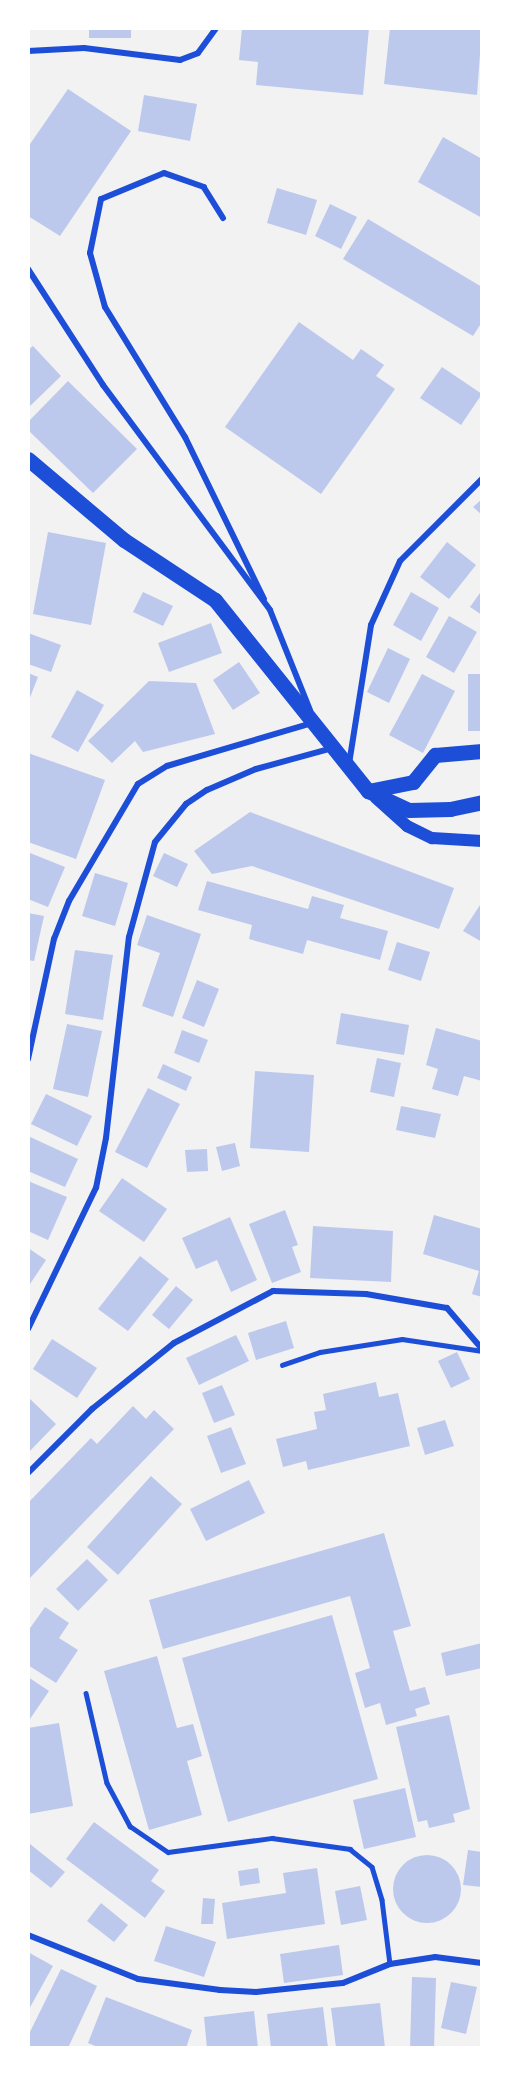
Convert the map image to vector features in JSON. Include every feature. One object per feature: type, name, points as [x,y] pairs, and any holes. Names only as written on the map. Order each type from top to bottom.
[{"type":"main road","points":[[28,459],[124,540],[215,600],[275,679],[315,722],[368,792],[406,826],[432,838],[482,841]]},
{"type":"main road","points":[[368,792],[413,782],[435,755],[482,751]]},
{"type":"main road","points":[[368,792],[409,810],[450,809],[482,802]]},
{"type":"street","points":[[28,51],[84,48],[180,60],[198,53],[216,28]]},
{"type":"street","points":[[28,1059],[54,939],[69,901],[138,784],[167,766],[315,722],[270,610],[185,437],[105,307],[90,253],[101,199],[164,173],[204,187],[223,218]]},
{"type":"street","points":[[28,269],[103,385],[270,610]]},
{"type":"street","points":[[348,768],[370,625],[400,561],[482,479]]},
{"type":"street","points":[[28,1329],[96,1188],[105,1146],[129,937],[155,842],[186,804],[207,790],[256,769],[333,748]]},
{"type":"street","points":[[28,1473],[92,1409],[174,1343],[273,1291],[366,1294],[447,1308],[482,1350]]},
{"type":"street","points":[[28,1935],[138,1979],[220,1990],[256,1992],[343,1983],[390,1964],[435,1957],[482,1963]]},
{"type":"lane","points":[[282,1365],[320,1352],[402,1339],[482,1350]]},
{"type":"lane","points":[[86,1693],[107,1783],[130,1826],[168,1852],[272,1838],[350,1849],[372,1867],[382,1900],[390,1964]]},
{"type":"building","points":[[89,28],[131,28],[131,38],[89,38]]},
{"type":"building","points":[[242,28],[369,28],[363,95],[256,85],[258,62],[239,60]]},
{"type":"building","points":[[390,28],[482,28],[477,95],[384,84]]},
{"type":"building","points":[[68,89],[131,131],[60,236],[28,216],[28,147]]},
{"type":"building","points":[[144,95],[197,104],[190,141],[138,131]]},
{"type":"building","points":[[443,137],[482,159],[482,218],[418,182]]},
{"type":"building","points":[[277,188],[317,200],[306,235],[267,223]]},
{"type":"building","points":[[330,204],[357,217],[341,249],[315,236]]},
{"type":"building","points":[[368,219],[482,287],[482,322],[473,336],[343,259]]},
{"type":"building","points":[[299,322],[353,360],[361,349],[384,365],[376,376],[395,389],[321,494],[225,427]]},
{"type":"building","points":[[33,346],[61,376],[28,408],[28,350]]},
{"type":"building","points":[[442,367],[482,394],[461,425],[420,398]]},
{"type":"building","points":[[68,381],[137,449],[93,493],[28,430],[28,422]]},
{"type":"building","points":[[482,499],[482,515],[473,507]]},
{"type":"building","points":[[48,532],[106,543],[91,625],[33,614]]},
{"type":"building","points":[[447,542],[476,565],[449,599],[420,577]]},
{"type":"building","points":[[482,590],[482,615],[470,607]]},
{"type":"building","points":[[143,592],[173,606],[163,626],[133,612]]},
{"type":"building","points":[[411,592],[439,608],[421,641],[393,625]]},
{"type":"building","points":[[449,616],[477,632],[454,673],[426,657]]},
{"type":"building","points":[[211,623],[222,653],[169,672],[158,643]]},
{"type":"building","points":[[28,633],[61,645],[51,672],[28,664]]},
{"type":"building","points":[[388,648],[410,659],[389,703],[367,692]]},
{"type":"building","points":[[239,662],[260,693],[233,710],[213,680]]},
{"type":"building","points":[[28,673],[38,677],[29,700],[28,700]]},
{"type":"building","points":[[422,674],[455,691],[423,753],[389,735]]},
{"type":"building","points":[[468,674],[482,674],[482,731],[468,731]]},
{"type":"building","points":[[149,681],[196,683],[215,734],[143,752],[135,741],[112,763],[88,741]]},
{"type":"building","points":[[77,690],[104,705],[78,752],[51,737]]},
{"type":"building","points":[[28,753],[105,780],[76,859],[28,842]]},
{"type":"building","points":[[250,812],[454,888],[439,929],[252,866],[212,874],[194,851]]},
{"type":"building","points":[[30,853],[65,867],[48,907],[28,899]]},
{"type":"building","points":[[164,853],[188,864],[177,887],[153,876]]},
{"type":"building","points":[[95,873],[128,883],[115,926],[82,916]]},
{"type":"building","points":[[207,881],[308,909],[312,896],[344,905],[340,918],[388,931],[380,960],[307,940],[303,954],[249,939],[252,925],[198,910]]},
{"type":"building","points":[[482,902],[482,942],[463,931]]},
{"type":"building","points":[[28,913],[44,916],[34,961],[28,960]]},
{"type":"building","points":[[147,915],[201,934],[173,1017],[142,1006],[160,953],[137,945]]},
{"type":"building","points":[[397,942],[430,952],[421,981],[388,970]]},
{"type":"building","points":[[75,950],[113,955],[103,1020],[65,1014]]},
{"type":"building","points":[[197,980],[219,989],[204,1027],[182,1018]]},
{"type":"building","points":[[341,1013],[409,1025],[404,1055],[336,1044]]},
{"type":"building","points":[[67,1024],[102,1031],[88,1097],[53,1089]]},
{"type":"building","points":[[436,1028],[482,1041],[482,1081],[464,1076],[458,1096],[432,1089],[438,1069],[426,1065]]},
{"type":"building","points":[[182,1030],[208,1040],[199,1063],[174,1053]]},
{"type":"building","points":[[377,1058],[401,1063],[394,1097],[370,1092]]},
{"type":"building","points":[[163,1064],[192,1077],[186,1091],[157,1078]]},
{"type":"building","points":[[255,1071],[314,1075],[309,1152],[250,1148]]},
{"type":"building","points":[[148,1088],[180,1104],[147,1168],[115,1152]]},
{"type":"building","points":[[46,1094],[92,1116],[77,1146],[31,1124]]},
{"type":"building","points":[[401,1106],[441,1114],[435,1138],[396,1130]]},
{"type":"building","points":[[28,1136],[78,1159],[65,1187],[28,1171]]},
{"type":"building","points":[[235,1143],[240,1166],[222,1171],[216,1147]]},
{"type":"building","points":[[207,1149],[208,1171],[187,1172],[185,1150]]},
{"type":"building","points":[[122,1178],[167,1209],[144,1242],[99,1211]]},
{"type":"building","points":[[28,1181],[67,1197],[48,1240],[28,1231]]},
{"type":"building","points":[[285,1210],[298,1245],[292,1247],[301,1272],[272,1283],[249,1224]]},
{"type":"building","points":[[434,1215],[482,1229],[482,1297],[472,1294],[479,1271],[423,1254]]},
{"type":"building","points":[[230,1217],[257,1280],[231,1292],[217,1260],[196,1269],[182,1238]]},
{"type":"building","points":[[313,1226],[393,1231],[391,1282],[310,1278]]},
{"type":"building","points":[[28,1248],[46,1260],[28,1287]]},
{"type":"building","points":[[140,1256],[169,1279],[128,1331],[98,1309]]},
{"type":"building","points":[[176,1286],[193,1300],[169,1329],[152,1315]]},
{"type":"building","points":[[286,1321],[294,1348],[256,1360],[248,1333]]},
{"type":"building","points":[[236,1335],[249,1361],[199,1385],[186,1358]]},
{"type":"building","points":[[52,1339],[97,1368],[77,1398],[33,1369]]},
{"type":"building","points":[[457,1352],[470,1379],[451,1388],[438,1361]]},
{"type":"building","points":[[376,1382],[379,1397],[398,1393],[410,1446],[308,1470],[306,1461],[283,1467],[276,1439],[317,1429],[314,1412],[326,1410],[323,1394]]},
{"type":"building","points":[[222,1385],[235,1415],[214,1423],[202,1393]]},
{"type":"building","points":[[28,1397],[56,1424],[28,1453]]},
{"type":"building","points":[[133,1406],[146,1419],[154,1410],[174,1429],[28,1580],[28,1503],[91,1438],[97,1444]]},
{"type":"building","points":[[445,1420],[454,1446],[425,1455],[417,1428]]},
{"type":"building","points":[[231,1427],[246,1464],[221,1473],[207,1436]]},
{"type":"building","points":[[151,1476],[182,1504],[118,1575],[87,1547]]},
{"type":"building","points":[[249,1480],[265,1513],[206,1541],[190,1509]]},
{"type":"building","points":[[384,1533],[411,1626],[393,1631],[410,1691],[425,1687],[430,1704],[415,1709],[417,1716],[386,1725],[380,1703],[365,1708],[355,1673],[370,1668],[350,1596],[163,1649],[149,1600]]},
{"type":"building","points":[[87,1559],[108,1580],[78,1611],[56,1589]]},
{"type":"building","points":[[45,1607],[69,1623],[59,1638],[78,1650],[56,1683],[28,1665],[28,1631]]},
{"type":"building","points":[[332,1615],[378,1779],[228,1822],[182,1658]]},
{"type":"building","points":[[482,1643],[482,1668],[446,1676],[441,1653]]},
{"type":"building","points":[[157,1656],[177,1728],[193,1724],[202,1756],[187,1761],[202,1815],[149,1830],[104,1671]]},
{"type":"building","points":[[28,1677],[49,1691],[30,1719],[28,1717]]},
{"type":"building","points":[[449,1715],[470,1809],[453,1814],[455,1822],[429,1828],[427,1820],[418,1822],[396,1727]]},
{"type":"building","points":[[59,1723],[73,1806],[28,1814],[28,1728]]},
{"type":"building","points":[[405,1788],[416,1837],[364,1849],[353,1800]]},
{"type":"building","points":[[94,1822],[159,1870],[151,1881],[165,1891],[145,1918],[66,1859]]},
{"type":"building","points":[[30,1844],[65,1872],[51,1888],[28,1870]]},
{"type":"building","points":[[468,1850],[482,1852],[482,1887],[463,1885]]},
{"type":"building","points":[[427,1855],[440,1858],[451,1865],[458,1876],[461,1889],[458,1902],[451,1913],[440,1920],[427,1923],[414,1920],[403,1913],[396,1902],[393,1889],[396,1876],[403,1865],[414,1858]]},
{"type":"building","points":[[258,1868],[260,1883],[240,1886],[238,1871]]},
{"type":"building","points":[[317,1868],[325,1924],[227,1939],[222,1903],[286,1893],[283,1873]]},
{"type":"building","points":[[360,1886],[367,1920],[341,1925],[335,1891]]},
{"type":"building","points":[[203,1898],[215,1899],[213,1924],[201,1924]]},
{"type":"building","points":[[101,1903],[128,1925],[114,1942],[87,1921]]},
{"type":"building","points":[[166,1926],[216,1942],[204,1977],[154,1961]]},
{"type":"building","points":[[339,1945],[343,1975],[284,1983],[280,1954]]},
{"type":"building","points":[[28,1952],[53,1966],[28,2011]]},
{"type":"building","points":[[61,1969],[97,1986],[68,2048],[28,2048],[28,2036]]},
{"type":"building","points":[[412,1977],[436,1978],[434,2048],[410,2048]]},
{"type":"building","points":[[451,1982],[477,1987],[466,2034],[441,2028]]},
{"type":"building","points":[[106,1997],[192,2030],[186,2048],[100,2048],[88,2043]]},
{"type":"building","points":[[380,2003],[385,2048],[336,2048],[331,2008]]},
{"type":"building","points":[[323,2007],[328,2048],[271,2048],[267,2014]]},
{"type":"building","points":[[254,2011],[258,2048],[207,2048],[204,2017]]}]
